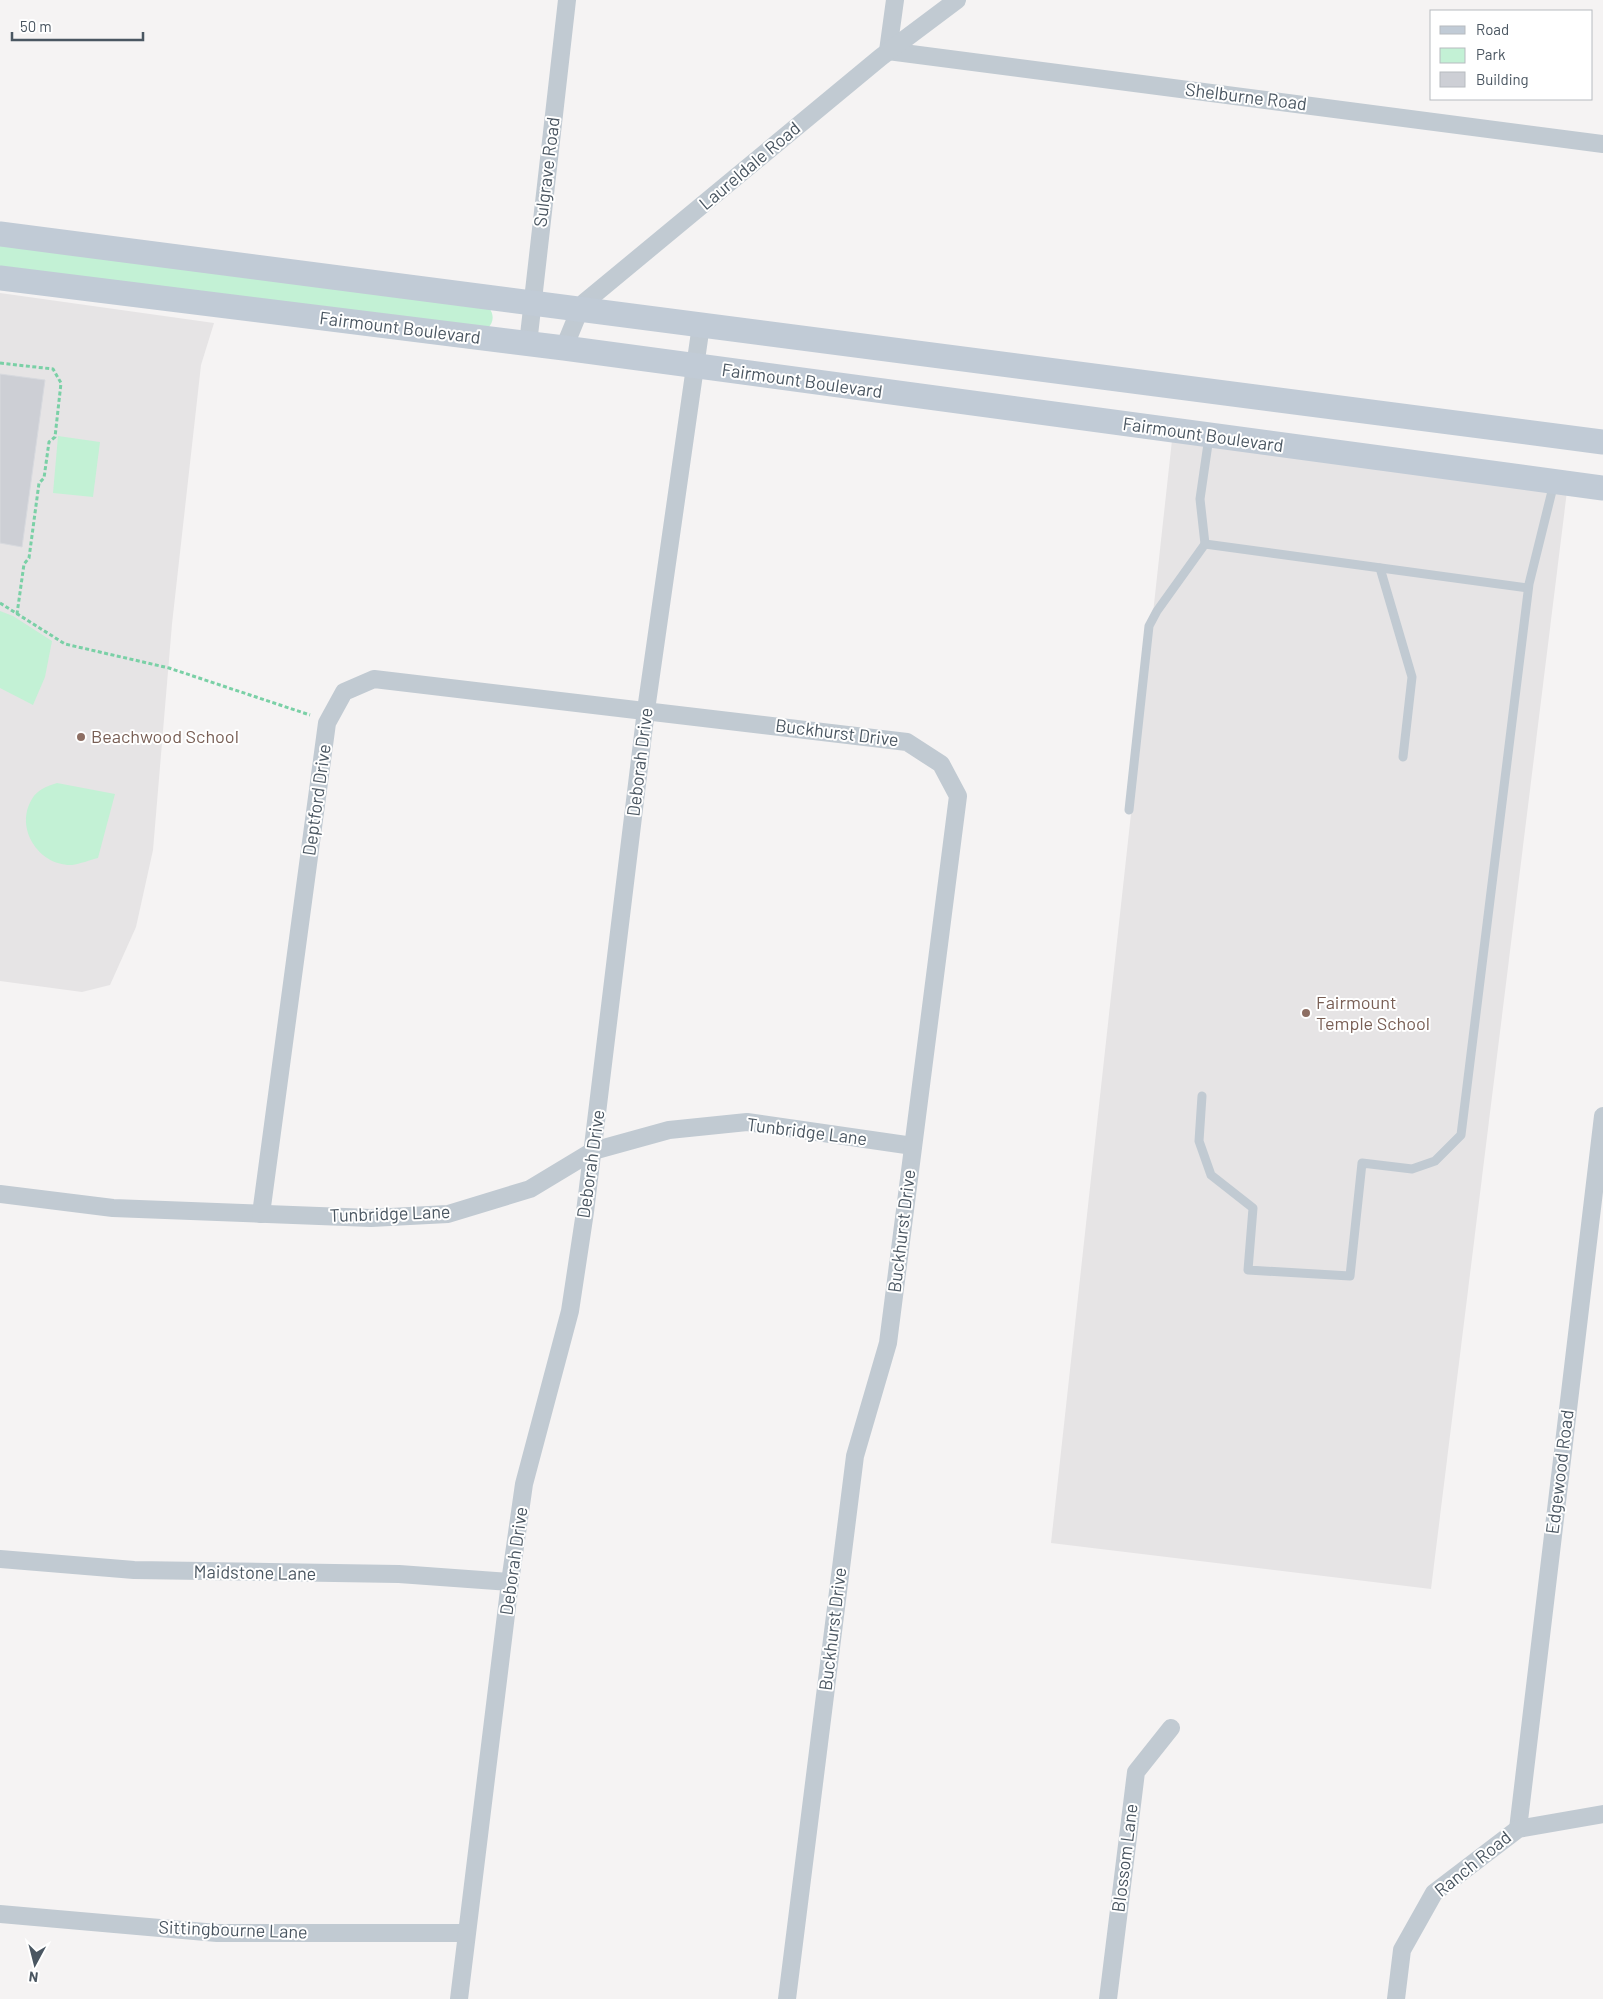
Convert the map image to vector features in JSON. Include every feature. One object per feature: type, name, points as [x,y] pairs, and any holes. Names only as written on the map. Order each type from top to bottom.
[{"type":"main road","points":[[0,234],[1603,442]]},
{"type":"main road","name":"Fairmount Boulevard","points":[[3,283],[564,348],[1603,488]]},
{"type":"street","name":"Sulgrave Road","points":[[528,344],[567,0]]},
{"type":"street","points":[[888,51],[895,0]]},
{"type":"street","name":"Laureldale Road","points":[[564,348],[580,308],[616,276],[888,51],[956,0]]},
{"type":"street","name":"Shelburne Road","points":[[888,51],[1603,144]]},
{"type":"street","name":"Deborah Drive","points":[[460,1999],[466,1933],[494,1730],[510,1582],[524,1484],[570,1311],[593,1151],[646,710],[701,325]]},
{"type":"street","name":"Deptford Drive","points":[[261,1214],[327,723],[344,692],[374,679],[646,710]]},
{"type":"street","name":"Buckhurst Drive","points":[[646,710],[907,742],[941,764],[958,796],[888,1343],[855,1456],[787,1999]]},
{"type":"street","name":"Edgewood Road","points":[[1518,1829],[1603,1116]]},
{"type":"street","name":"Tunbridge Lane","points":[[0,1194],[113,1208],[371,1218],[448,1214],[530,1189],[593,1151],[669,1130],[747,1122],[913,1146]]},
{"type":"street","name":"Maidstone Lane","points":[[0,1559],[134,1570],[398,1574],[510,1582]]},
{"type":"street","name":"Blossom Lane","points":[[1108,1999],[1136,1772],[1171,1728]]},
{"type":"street","name":"Ranch Road","points":[[1396,1999],[1402,1950],[1434,1893],[1518,1829],[1603,1814]]},
{"type":"street","name":"Sittingbourne Lane","points":[[0,1914],[217,1933],[466,1933]]},
{"type":"lane","points":[[1129,810],[1149,626],[1204,544],[1200,498],[1210,435]]},
{"type":"lane","points":[[1202,1096],[1199,1141],[1211,1175],[1253,1208],[1248,1270],[1350,1276],[1362,1163],[1412,1169],[1435,1161],[1460,1135],[1528,588],[1555,482]]},
{"type":"lane","points":[[1204,544],[1528,588]]},
{"type":"lane","points":[[1380,568],[1412,677],[1403,758]]},
{"type":"path","points":[[0,363],[53,369],[61,383],[55,437],[48,442],[44,478],[39,483],[29,558],[24,564],[17,614]]},
{"type":"path","points":[[0,603],[65,644],[169,668],[310,714]]},
{"type":"shaded area","name":"Beachwood School","points":[[0,293],[214,323],[201,365],[172,624],[153,850],[136,927],[110,985],[82,992],[0,981]]},
{"type":"shaded area","name":"Fairmount Temple School","points":[[1173,431],[1568,483],[1431,1589],[1051,1543]]},
{"type":"green space","points":[[0,242],[489,308],[493,318],[488,328],[0,270]]},
{"type":"green space","points":[[58,436],[100,442],[93,497],[53,493]]},
{"type":"green space","points":[[0,611],[13,616],[52,641],[45,677],[33,705],[0,688]]},
{"type":"green space","points":[[57,783],[115,794],[98,858],[72,865],[60,864],[40,852],[33,843],[28,833],[26,822],[27,810],[32,799],[39,791]]},
{"type":"building","points":[[0,374],[45,380],[22,547],[0,543]]},
{"type":"place","name":"Beachwood School","points":[[81,737]]},
{"type":"place","name":"Fairmount Temple School","points":[[1306,1013]]}]
